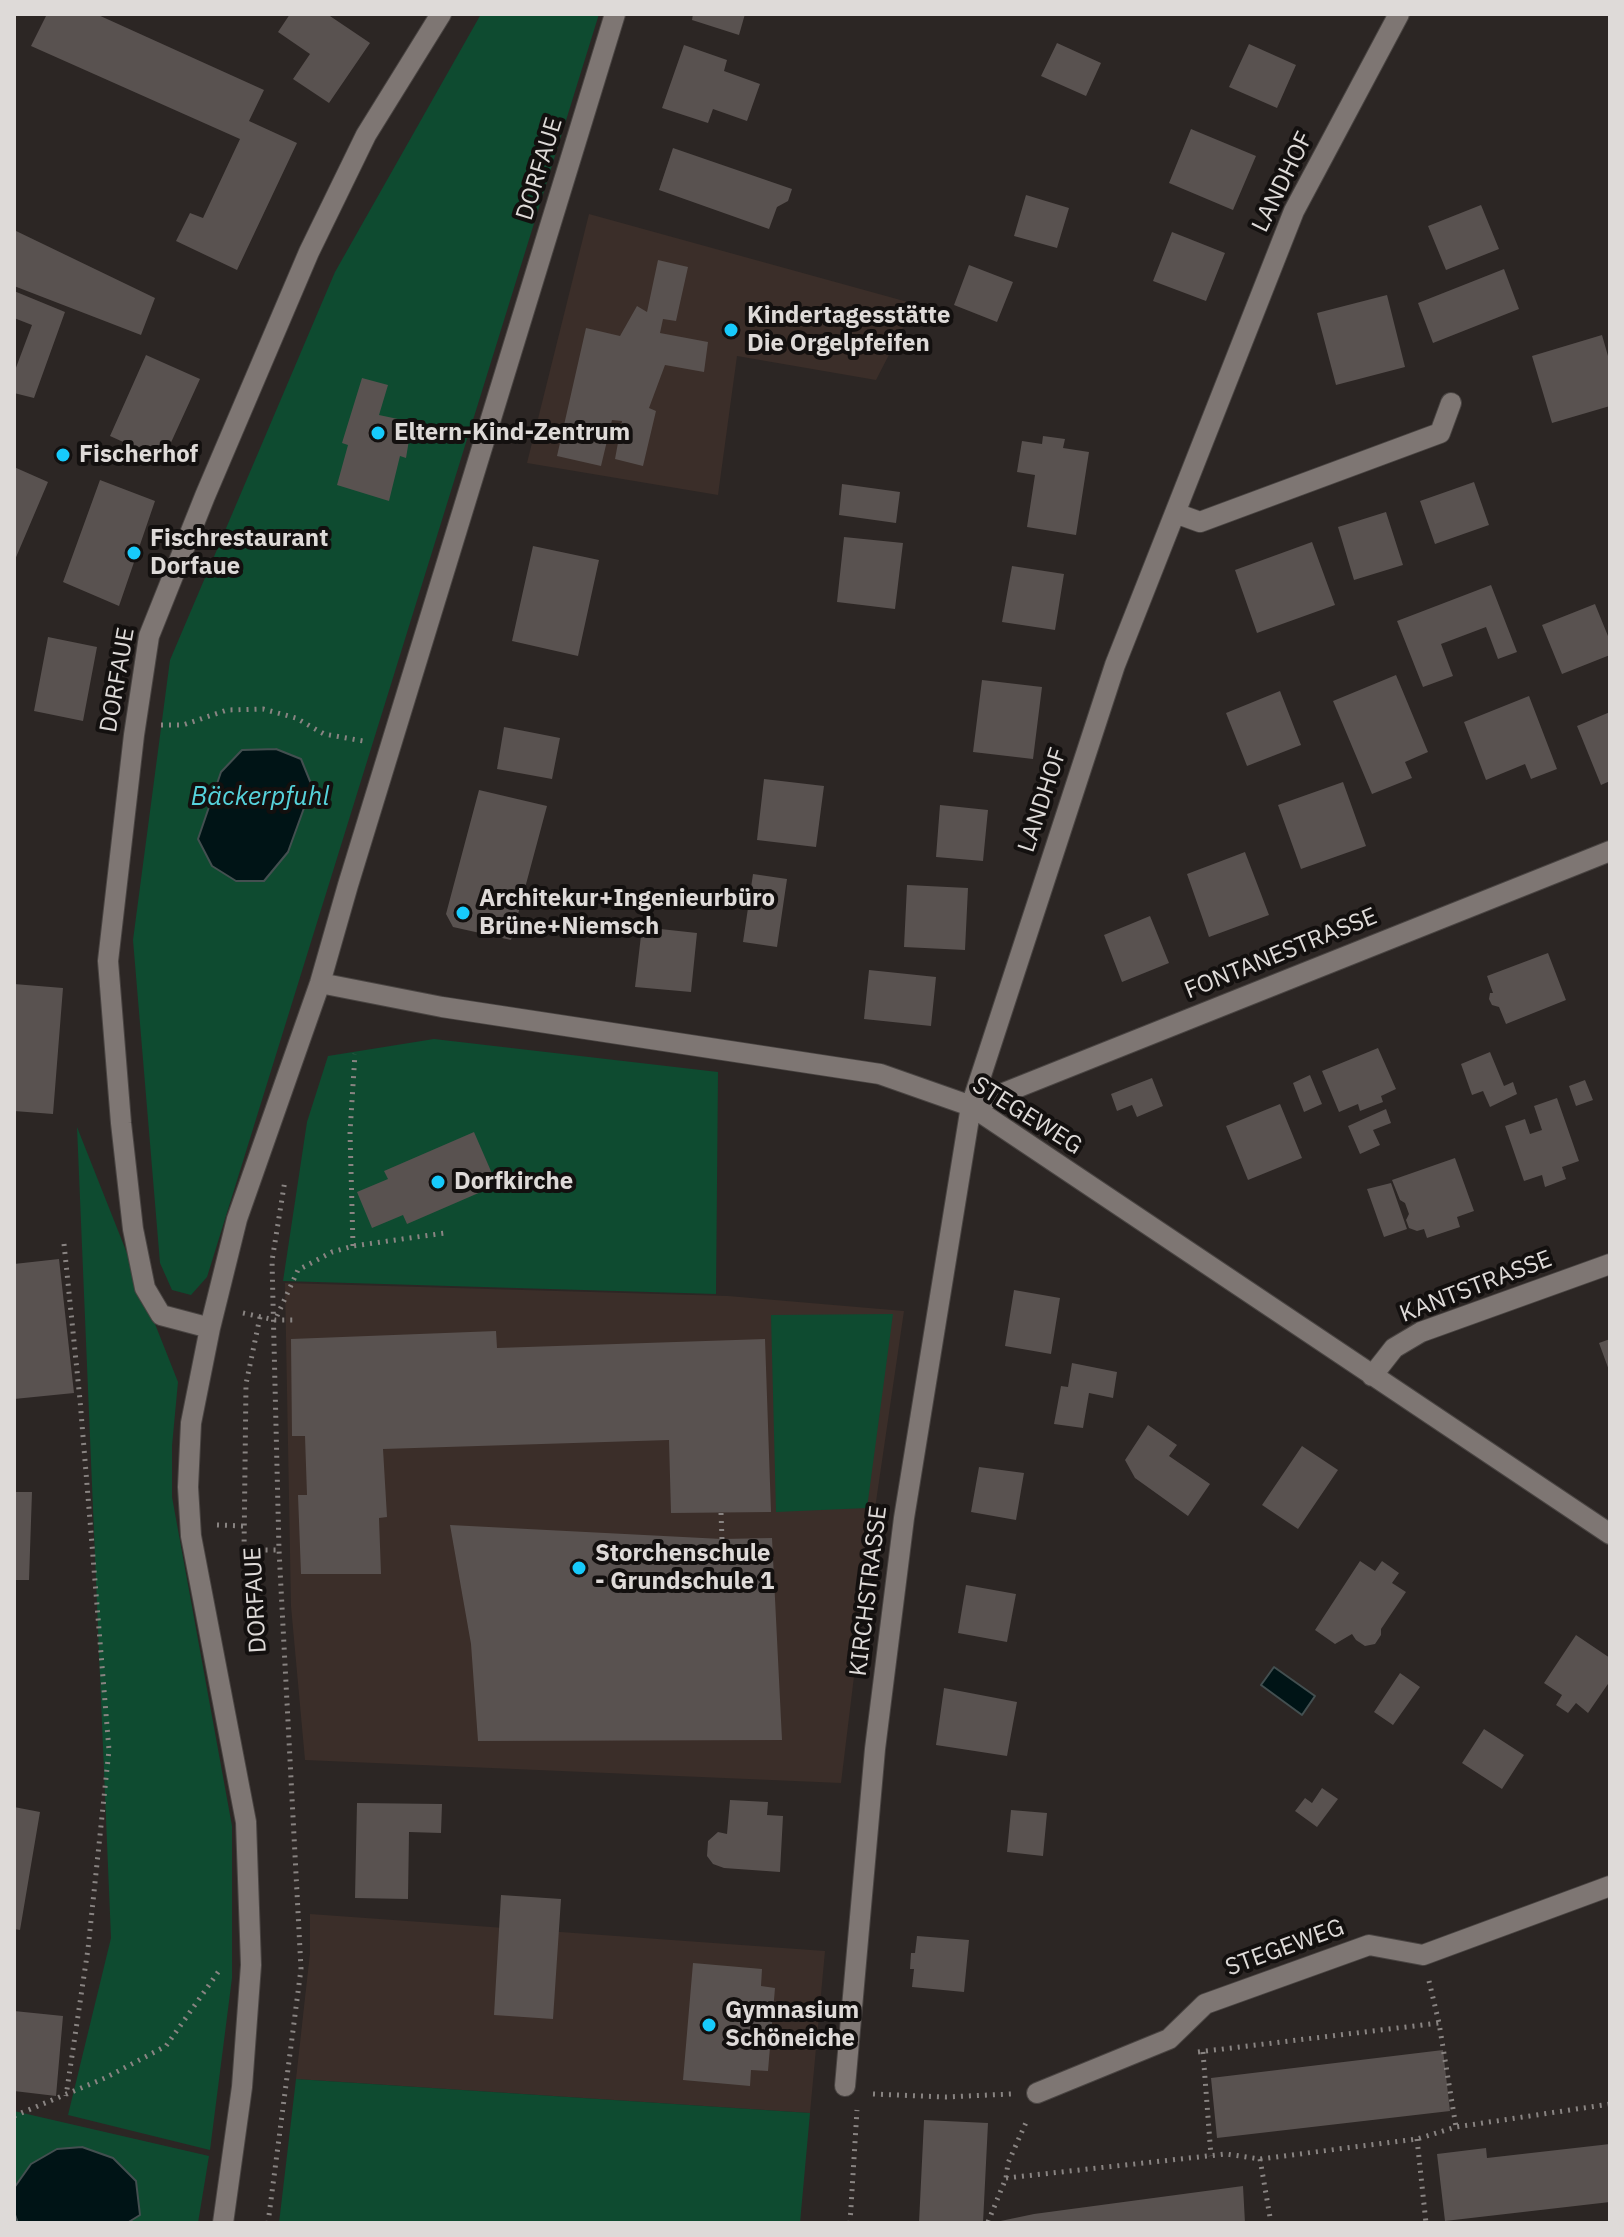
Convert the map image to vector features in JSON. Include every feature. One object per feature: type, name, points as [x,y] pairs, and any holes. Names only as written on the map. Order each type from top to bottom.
[{"type":"street","name":"DORFAUE","points":[[210,1328],[161,1315],[145,1288],[133,1229],[108,961],[134,735],[149,636],[309,252],[366,135],[441,14]]},
{"type":"street","name":"DORFAUE","points":[[223,2223],[242,2087],[251,1965],[246,1822],[190,1524],[191,1423],[237,1219],[320,983],[615,14]]},
{"type":"street","name":"LANDHOF","points":[[971,1106],[1115,665],[1294,211],[1399,14]]},
{"type":"street","points":[[1175,513],[1200,522],[1440,433],[1451,403]]},
{"type":"street","name":"FONTANESTRASSE","points":[[971,1106],[1610,851]]},
{"type":"street","name":"STEGEWEG","points":[[320,983],[442,1007],[880,1074],[971,1106],[1610,1534]]},
{"type":"street","name":"KIRCHSTRASSE","points":[[852,2090],[875,1749],[902,1534],[971,1106]]},
{"type":"street","name":"KANTSTRASSE","points":[[1372,1376],[1394,1348],[1421,1332],[1610,1264]]},
{"type":"street","points":[[1423,1955],[1610,1886]]},
{"type":"street","name":"STEGEWEG","points":[[1037,2093],[1169,2039],[1205,2004],[1369,1945],[1423,1955]]},
{"type":"path","points":[[134,735],[153,726],[183,725],[227,710],[263,709],[296,718],[324,734],[391,746]]},
{"type":"path","points":[[353,1246],[350,1132],[355,1054]]},
{"type":"path","name":"DORFAUE","points":[[268,2223],[301,1969],[279,1550],[272,1261],[289,1167]]},
{"type":"path","points":[[294,1320],[275,1320],[298,1270],[332,1252],[353,1246],[445,1233]]},
{"type":"path","points":[[64,1244],[109,1750],[88,1949],[66,2096]]},
{"type":"path","points":[[260,1317],[246,1384],[244,1550],[279,1550]]},
{"type":"path","points":[[721,1513],[722,1539]]},
{"type":"path","points":[[1423,1955],[1439,2023],[1456,2127]]},
{"type":"path","points":[[14,2116],[66,2096],[166,2046],[224,1964]]},
{"type":"path","points":[[1169,2039],[1189,2052],[1203,2052],[1439,2023]]},
{"type":"path","points":[[1203,2052],[1211,2156]]},
{"type":"path","points":[[850,2223],[852,2090],[946,2097],[1037,2093]]},
{"type":"path","points":[[1006,2178],[1226,2154],[1260,2159],[1417,2139],[1456,2127],[1610,2104]]},
{"type":"path","points":[[1417,2139],[1426,2223]]},
{"type":"path","points":[[988,2222],[1014,2154]]},
{"type":"path","points":[[1260,2159],[1271,2223]]},
{"type":"shaded area","name":"Kindertagesstätte Die Orgelpfeifen","points":[[589,214],[915,304],[876,380],[737,356],[718,495],[527,463]]},
{"type":"shaded area","name":"Storchenschule - Grundschule 1","points":[[285,1283],[728,1296],[904,1311],[872,1529],[841,1783],[305,1760],[291,1606]]},
{"type":"shaded area","points":[[310,1914],[825,1951],[810,2113],[296,2079],[310,1953]]},
{"type":"green space","points":[[481,14],[599,14],[207,1277],[191,1295],[172,1290],[160,1263],[133,940],[170,660],[335,272]],"holes":[[[312,786],[288,852],[264,881]]]},
{"type":"green space","points":[[434,1039],[718,1072],[716,1294],[283,1281],[307,1122],[328,1056]]},
{"type":"green space","points":[[77,1127],[178,1382],[172,1446],[172,1497],[232,1826],[232,1978],[210,2150],[68,2115],[111,1938]]},
{"type":"green space","points":[[893,1314],[867,1508],[776,1512],[771,1315]]},
{"type":"green space","points":[[296,2079],[810,2113],[800,2223],[279,2223]]},
{"type":"green space","points":[[14,2111],[209,2156],[198,2223],[14,2223]]},
{"type":"water","name":"Bäckerpfuhl","points":[[276,749],[301,759],[312,786],[288,852],[264,881],[236,881],[212,866],[198,839],[221,772],[242,750]]},
{"type":"water","points":[[1274,1667],[1315,1696],[1302,1715],[1261,1685]]},
{"type":"water","points":[[82,2147],[113,2158],[136,2181],[140,2215],[127,2223],[18,2223],[14,2212],[14,2188],[31,2164],[57,2149]]},
{"type":"building","points":[[47,14],[96,14],[264,90],[249,121],[297,143],[237,270],[176,241],[190,213],[203,218],[240,139],[31,46]]},
{"type":"building","points":[[290,14],[327,14],[370,43],[329,103],[293,79],[310,54],[278,32]]},
{"type":"building","points":[[693,14],[745,14],[739,35],[692,20]]},
{"type":"building","points":[[1057,43],[1101,63],[1086,96],[1041,76]]},
{"type":"building","points":[[1249,44],[1296,65],[1277,108],[1229,87]]},
{"type":"building","points":[[684,45],[727,60],[724,71],[760,84],[747,121],[713,109],[708,123],[662,108]]},
{"type":"building","points":[[1191,129],[1256,156],[1233,210],[1169,183]]},
{"type":"building","points":[[673,148],[792,189],[788,201],[777,207],[769,229],[659,190]]},
{"type":"building","points":[[1026,195],[1069,208],[1057,248],[1014,236]]},
{"type":"building","points":[[1481,205],[1499,249],[1446,270],[1428,226]]},
{"type":"building","points":[[14,230],[155,298],[141,335],[14,286]]},
{"type":"building","points":[[1172,232],[1225,253],[1206,301],[1153,281]]},
{"type":"building","points":[[658,260],[688,267],[676,321],[663,319],[660,333],[708,342],[704,372],[665,365],[649,408],[656,411],[643,466],[615,459],[622,421],[612,420],[601,466],[557,456],[586,328],[620,336],[637,306],[647,312]]},
{"type":"building","points":[[969,265],[1013,282],[997,322],[954,305]]},
{"type":"building","points":[[1504,269],[1519,309],[1433,343],[1418,303]]},
{"type":"building","points":[[14,291],[65,312],[34,398],[14,393],[14,373],[32,325],[14,318]]},
{"type":"building","points":[[1387,295],[1405,367],[1336,385],[1317,313]]},
{"type":"building","points":[[1602,335],[1610,363],[1610,406],[1552,423],[1532,356]]},
{"type":"building","points":[[146,355],[200,379],[163,460],[110,436]]},
{"type":"building","name":"Eltern-Kind-Zentrum","points":[[362,378],[388,385],[379,415],[412,422],[406,458],[400,456],[389,501],[337,485],[348,445],[342,443]]},
{"type":"building","points":[[1043,436],[1065,439],[1063,448],[1089,452],[1076,535],[1027,527],[1035,475],[1017,472],[1022,441],[1042,444]]},
{"type":"building","points":[[14,467],[48,482],[14,562]]},
{"type":"building","points":[[100,480],[155,501],[119,606],[63,582]]},
{"type":"building","points":[[1474,482],[1489,525],[1435,544],[1420,501]]},
{"type":"building","points":[[842,484],[900,492],[896,523],[839,515]]},
{"type":"building","points":[[1386,512],[1403,565],[1354,580],[1338,527]]},
{"type":"building","points":[[844,537],[903,543],[895,609],[837,602]]},
{"type":"building","points":[[1312,542],[1335,605],[1257,633],[1235,570]]},
{"type":"building","points":[[533,546],[599,560],[578,656],[512,641]]},
{"type":"building","points":[[1012,566],[1064,574],[1055,630],[1002,622]]},
{"type":"building","points":[[1491,585],[1517,652],[1498,659],[1486,627],[1441,644],[1453,676],[1423,687],[1397,621]]},
{"type":"building","points":[[1595,604],[1610,641],[1610,655],[1562,674],[1542,625]]},
{"type":"building","points":[[48,637],[97,647],[83,721],[34,711]]},
{"type":"building","points":[[1396,675],[1428,752],[1405,762],[1412,778],[1372,794],[1333,701]]},
{"type":"building","points":[[982,680],[1042,687],[1033,759],[973,752]]},
{"type":"building","points":[[1280,691],[1301,745],[1247,766],[1226,713]]},
{"type":"building","points":[[1529,696],[1557,769],[1531,779],[1525,764],[1486,780],[1464,722]]},
{"type":"building","points":[[1610,712],[1610,781],[1601,785],[1577,726]]},
{"type":"building","points":[[504,727],[560,738],[552,779],[497,769]]},
{"type":"building","points":[[764,779],[824,786],[816,847],[757,840]]},
{"type":"building","points":[[1343,782],[1366,846],[1301,869],[1278,805]]},
{"type":"building","points":[[479,790],[547,806],[511,940],[453,927],[446,914]]},
{"type":"building","points":[[940,805],[988,810],[983,861],[936,857]]},
{"type":"building","points":[[1245,852],[1269,915],[1209,937],[1187,874]]},
{"type":"building","points":[[753,874],[787,879],[777,947],[743,942]]},
{"type":"building","points":[[907,885],[968,888],[965,950],[904,947]]},
{"type":"building","points":[[1150,916],[1169,963],[1122,982],[1104,935]]},
{"type":"building","points":[[642,927],[697,933],[691,992],[635,987]]},
{"type":"building","points":[[1548,953],[1566,1000],[1506,1024],[1499,1007],[1492,1005],[1489,999],[1490,993],[1493,993],[1487,976]]},
{"type":"building","points":[[869,970],[936,977],[931,1026],[864,1019]]},
{"type":"building","points":[[14,984],[63,988],[53,1114],[14,1111]]},
{"type":"building","points":[[1378,1048],[1396,1089],[1381,1096],[1383,1102],[1360,1111],[1358,1104],[1339,1112],[1322,1071]]},
{"type":"building","points":[[1490,1052],[1504,1086],[1513,1082],[1517,1094],[1490,1107],[1483,1091],[1472,1095],[1461,1064]]},
{"type":"building","points":[[1310,1075],[1322,1104],[1304,1112],[1293,1083]]},
{"type":"building","points":[[1152,1078],[1163,1106],[1137,1117],[1132,1105],[1117,1111],[1111,1094]]},
{"type":"building","points":[[1585,1080],[1593,1100],[1576,1106],[1569,1086]]},
{"type":"building","points":[[1557,1098],[1579,1161],[1562,1167],[1566,1179],[1545,1187],[1542,1175],[1524,1181],[1505,1126],[1525,1119],[1530,1134],[1542,1130],[1534,1106]]},
{"type":"building","points":[[1280,1104],[1302,1158],[1248,1180],[1226,1126]]},
{"type":"building","points":[[1386,1109],[1391,1123],[1373,1130],[1380,1145],[1360,1154],[1348,1126]]},
{"type":"building","name":"Dorfkirche","points":[[474,1132],[497,1185],[407,1224],[403,1215],[372,1228],[357,1192],[388,1179],[384,1171]]},
{"type":"building","points":[[1455,1158],[1474,1211],[1457,1217],[1460,1227],[1427,1238],[1424,1229],[1417,1231],[1409,1228],[1406,1220],[1409,1214],[1392,1180]]},
{"type":"building","points":[[1391,1183],[1407,1229],[1384,1237],[1367,1189]]},
{"type":"building","points":[[59,1259],[74,1393],[14,1399],[14,1264]]},
{"type":"building","points":[[1014,1290],[1060,1298],[1051,1354],[1005,1346]]},
{"type":"building","points":[[496,1331],[497,1348],[765,1339],[771,1512],[671,1513],[669,1440],[383,1449],[387,1517],[379,1518],[381,1574],[301,1574],[298,1495],[307,1495],[305,1436],[292,1436],[291,1339]]},
{"type":"building","points":[[1610,1339],[1610,1373],[1599,1343]]},
{"type":"building","points":[[1072,1363],[1117,1372],[1113,1398],[1089,1393],[1083,1428],[1054,1424],[1061,1386],[1068,1387]]},
{"type":"building","points":[[1148,1425],[1177,1445],[1169,1456],[1210,1484],[1188,1516],[1135,1478],[1125,1460]]},
{"type":"building","points":[[1302,1446],[1338,1470],[1298,1529],[1262,1505]]},
{"type":"building","points":[[979,1467],[1024,1473],[1016,1520],[971,1512]]},
{"type":"building","points":[[14,1492],[32,1492],[29,1580],[14,1580]]},
{"type":"building","points":[[450,1525],[722,1539],[772,1538],[782,1740],[478,1741],[471,1644]]},
{"type":"building","points":[[1360,1561],[1375,1571],[1382,1561],[1399,1573],[1392,1583],[1406,1592],[1381,1629],[1375,1644],[1365,1646],[1352,1634],[1335,1644],[1315,1630]]},
{"type":"building","points":[[966,1585],[1016,1594],[1007,1642],[958,1633]]},
{"type":"building","points":[[1576,1635],[1610,1658],[1610,1681],[1588,1713],[1576,1703],[1568,1713],[1556,1705],[1562,1695],[1544,1683]]},
{"type":"building","points":[[1400,1673],[1420,1687],[1393,1725],[1374,1712]]},
{"type":"building","points":[[944,1688],[1017,1702],[1007,1756],[936,1745]]},
{"type":"building","points":[[1484,1729],[1524,1755],[1502,1789],[1462,1763]]},
{"type":"building","points":[[1322,1788],[1338,1799],[1317,1827],[1295,1811],[1305,1798],[1312,1803]]},
{"type":"building","points":[[730,1800],[768,1802],[767,1815],[783,1816],[780,1872],[724,1868],[713,1864],[707,1856],[708,1841],[718,1832],[727,1834]]},
{"type":"building","points":[[357,1803],[442,1804],[441,1833],[409,1832],[408,1899],[355,1898]]},
{"type":"building","points":[[14,1807],[40,1812],[20,1930],[14,1929]]},
{"type":"building","points":[[1011,1810],[1047,1813],[1043,1856],[1007,1852]]},
{"type":"building","points":[[501,1895],[561,1899],[553,2019],[494,2015]]},
{"type":"building","points":[[917,1936],[969,1940],[964,1992],[912,1987],[914,1969],[910,1969],[911,1953],[915,1953]]},
{"type":"building","points":[[693,1963],[762,1969],[761,1986],[775,1988],[768,2071],[751,2070],[750,2086],[683,2080]]},
{"type":"building","points":[[14,2011],[63,2016],[56,2096],[14,2091]]},
{"type":"building","points":[[1443,2050],[1450,2111],[1217,2138],[1211,2078]]},
{"type":"building","points":[[924,2120],[988,2123],[983,2223],[919,2223]]},
{"type":"building","points":[[1610,2144],[1610,2202],[1445,2221],[1437,2154],[1486,2148],[1487,2158]]},
{"type":"building","points":[[1243,2186],[1245,2223],[991,2223],[1034,2214]]},
{"type":"place","name":"Kindertagesstätte Die Orgelpfeifen","points":[[731,330]]},
{"type":"place","name":"Eltern-Kind-Zentrum","points":[[378,433]]},
{"type":"place","name":"Fischerhof","points":[[63,455]]},
{"type":"place","name":"Fischrestaurant Dorfaue","points":[[134,553]]},
{"type":"place","name":"Architekur+Ingenieurbüro Brüne+Niemsch","points":[[463,913]]},
{"type":"place","name":"Dorfkirche","points":[[438,1182]]},
{"type":"place","name":"Storchenschule - Grundschule 1","points":[[579,1568]]},
{"type":"place","name":"Gymnasium Schöneiche","points":[[709,2025]]}]
